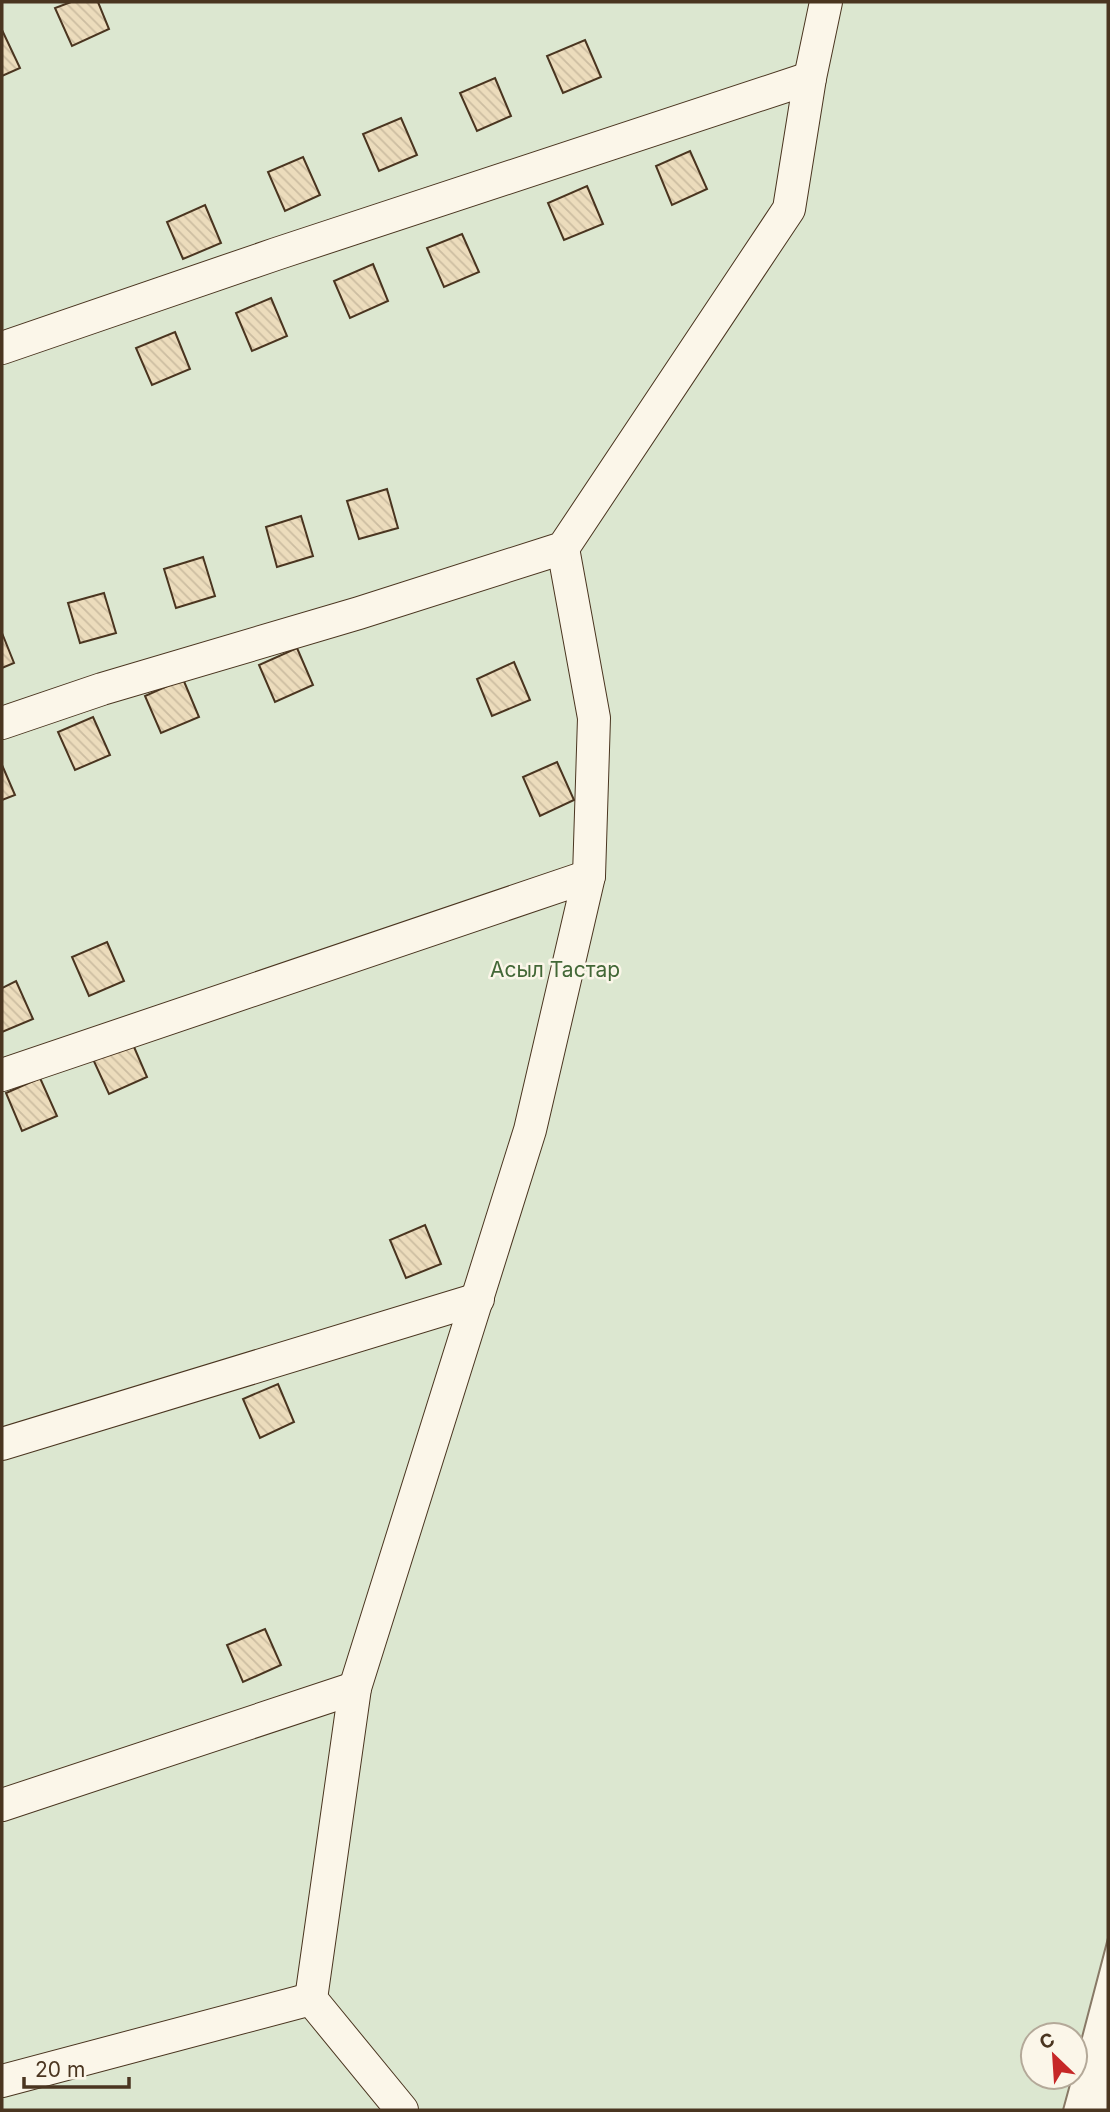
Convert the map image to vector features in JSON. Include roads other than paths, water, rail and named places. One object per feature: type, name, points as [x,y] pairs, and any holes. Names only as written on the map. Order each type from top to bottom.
[{"type":"street","points":[[2,723],[102,689],[563,548],[789,209],[810,78],[826,2]]},
{"type":"street","points":[[2,348],[302,245],[810,78]]},
{"type":"street","points":[[402,2110],[310,1999],[355,1688],[530,1130],[589,876],[594,718],[563,548]]},
{"type":"street","points":[[2,1075],[589,876]]},
{"type":"street","points":[[2,1444],[478,1299]]},
{"type":"street","points":[[2,1805],[355,1688]]},
{"type":"street","points":[[2,2081],[310,1999]]},
{"type":"park label","name":"Асыл Тастар","points":[[555,970]]}]
